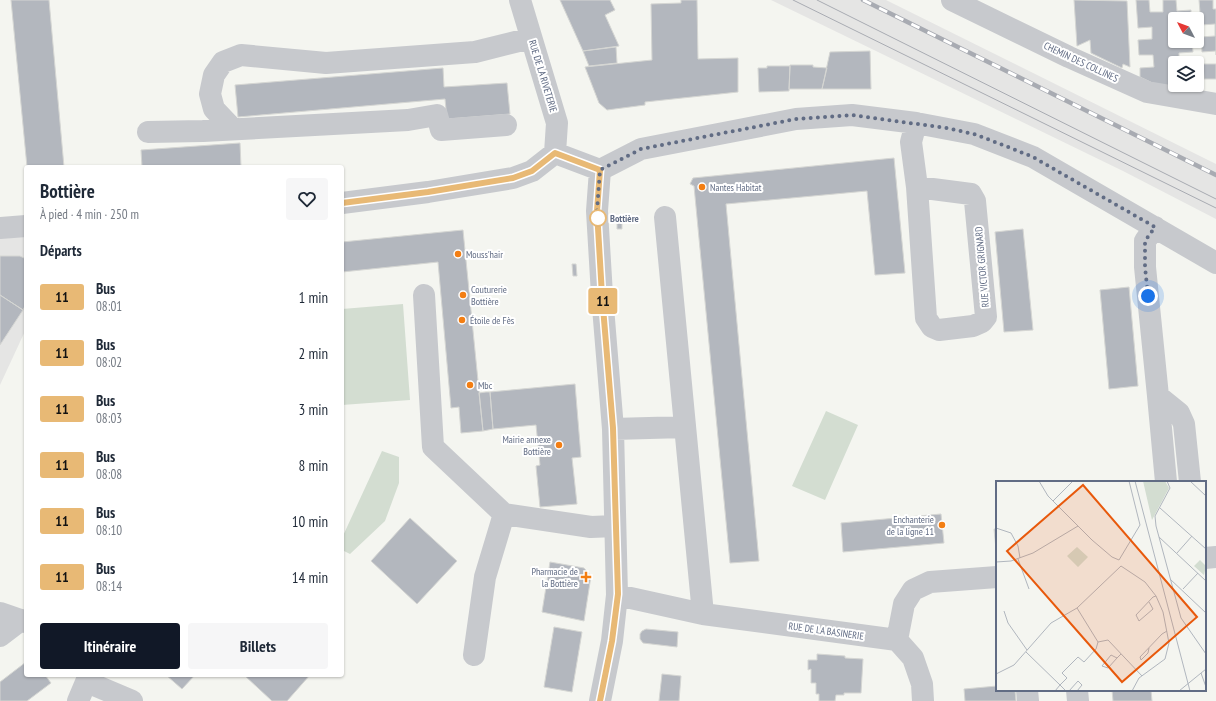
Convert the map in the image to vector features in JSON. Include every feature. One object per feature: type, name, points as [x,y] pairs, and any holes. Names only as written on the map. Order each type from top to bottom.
[{"type":"street","name":"RUE DE LA RIVETERIE","points":[[520,0],[557,123],[555,153]]},
{"type":"street","name":"CHEMIN DES COLLINES","points":[[952,0],[1069,57],[1147,92],[1216,104]]},
{"type":"street","points":[[233,129],[214,110],[210,94],[214,75],[223,62],[241,55],[326,63],[475,52],[532,38]]},
{"type":"street","points":[[148,132],[408,120],[437,115],[441,130],[506,125]]},
{"type":"street","points":[[344,203],[428,192],[513,178],[532,171],[555,153],[600,170],[641,149],[796,119],[852,115],[916,123],[974,134],[1033,157],[1216,263]]},
{"type":"street","name":"RUE VICTOR GRIGNARD","points":[[916,123],[910,142],[917,187],[926,318],[932,327],[939,330],[974,326],[982,322],[986,317],[975,201],[971,194],[917,187]]},
{"type":"street","points":[[600,170],[597,211],[613,428],[618,594],[612,641],[600,701]]},
{"type":"street","points":[[665,217],[702,614]]},
{"type":"street","points":[[0,228],[24,226]]},
{"type":"street","points":[[1155,227],[1145,241],[1145,267],[1166,481]]},
{"type":"street","points":[[424,295],[433,447],[504,514],[591,527],[615,526]]},
{"type":"street","points":[[1158,396],[1179,413],[1184,424],[1190,481]]},
{"type":"street","points":[[613,428],[685,427]]},
{"type":"street","points":[[474,655],[485,577],[504,514]]},
{"type":"street","points":[[1206,558],[1216,557]]},
{"type":"street","points":[[923,701],[922,684],[913,658],[897,640],[904,604],[913,590],[930,582],[996,577]]},
{"type":"street","name":"RUE DE LA BASINERIE","points":[[618,594],[702,614],[897,640]]},
{"type":"street","points":[[0,613],[24,621]]},
{"type":"street","points":[[0,636],[24,621]]},
{"type":"street","points":[[85,686],[132,701]]},
{"type":"street","points":[[1027,691],[1028,701]]},
{"type":"street","points":[[1077,691],[1078,701]]},
{"type":"shaded area","points":[[771,0],[886,0],[1216,164],[1216,219],[1123,171]]},
{"type":"shaded area","points":[[24,224],[24,333],[0,385],[0,225]]},
{"type":"shaded area","points":[[403,304],[410,400],[344,405],[344,309]]},
{"type":"shaded area","points":[[826,411],[858,425],[825,500],[792,486]]},
{"type":"shaded area","points":[[382,451],[399,457],[399,483],[385,521],[350,554],[344,551],[344,534]]},
{"type":"building","points":[[11,0],[49,0],[64,165],[27,165]]},
{"type":"building","points":[[560,0],[610,0],[615,10],[605,15],[619,46],[583,51]]},
{"type":"building","points":[[681,0],[697,0],[698,59],[738,58],[738,92],[645,102],[645,105],[607,110],[599,103],[585,67],[652,60],[651,4],[681,3]]},
{"type":"building","points":[[1074,0],[1127,1],[1130,67],[1123,64],[1122,68],[1091,53],[1090,40],[1077,46]]},
{"type":"building","points":[[1136,0],[1149,0],[1150,12],[1163,12],[1163,0],[1176,0],[1177,11],[1191,10],[1191,12],[1168,12],[1168,48],[1193,48],[1193,52],[1179,53],[1179,56],[1168,56],[1168,87],[1159,86],[1140,77],[1140,68],[1154,67],[1153,55],[1139,55],[1138,40],[1152,39],[1152,27],[1138,28]]},
{"type":"building","points":[[1199,0],[1213,0],[1213,9],[1216,9],[1216,51],[1202,52],[1202,48],[1204,48],[1204,37],[1215,36],[1215,24],[1204,25],[1204,12],[1200,12]]},
{"type":"building","points":[[616,47],[617,63],[589,66],[583,51]]},
{"type":"building","points":[[870,51],[871,89],[822,89],[830,52]]},
{"type":"building","points":[[1204,64],[1216,64],[1216,79],[1204,79]]},
{"type":"building","points":[[790,65],[813,65],[813,67],[827,68],[822,89],[789,89]]},
{"type":"building","points":[[767,66],[790,66],[789,91],[759,92],[758,68],[767,68]]},
{"type":"building","points":[[443,68],[444,87],[507,83],[510,114],[447,119],[445,99],[238,117],[235,85]]},
{"type":"building","points":[[240,143],[241,165],[142,165],[141,150]]},
{"type":"building","points":[[894,158],[905,273],[875,275],[867,191],[726,204],[759,561],[730,563],[694,186],[690,184],[693,178]]},
{"type":"building","points":[[617,218],[622,218],[622,229],[617,229]]},
{"type":"building","points":[[1023,229],[1033,330],[1004,332],[995,232]]},
{"type":"building","points":[[463,230],[483,431],[461,433],[459,407],[451,408],[438,262],[344,272],[344,242]]},
{"type":"building","points":[[0,256],[20,256],[24,258],[23,310],[0,295]]},
{"type":"building","points":[[572,264],[576,264],[577,276],[573,276]]},
{"type":"building","points":[[1129,287],[1138,386],[1109,389],[1100,290]]},
{"type":"building","points":[[0,295],[23,310],[0,345]]},
{"type":"building","name":"Mairie annexe Bottière","points":[[575,384],[581,457],[572,458],[577,504],[540,507],[536,466],[540,465],[536,425],[493,429],[490,392]]},
{"type":"building","points":[[490,392],[493,429],[483,431],[479,393]]},
{"type":"building","points":[[941,514],[944,543],[843,552],[841,523]]},
{"type":"building","points":[[410,518],[457,561],[417,604],[371,561]]},
{"type":"building","points":[[994,529],[996,529],[996,549]]},
{"type":"building","points":[[550,562],[584,568],[591,576],[584,621],[542,612]]},
{"type":"building","points":[[554,627],[582,632],[572,692],[544,687]]},
{"type":"building","points":[[646,629],[678,632],[677,647],[643,643],[640,639],[640,634]]},
{"type":"building","points":[[817,654],[863,659],[861,693],[844,693],[844,695],[836,695],[835,701],[819,701],[819,694],[816,694],[816,683],[811,683],[811,669],[808,670],[808,660],[817,660]]},
{"type":"building","points":[[24,664],[24,677],[46,677],[51,683],[27,701],[0,701],[0,682]]},
{"type":"building","points":[[662,674],[681,676],[679,701],[659,701]]},
{"type":"building","points":[[168,677],[193,677],[182,689]]},
{"type":"building","points":[[246,677],[308,677],[287,701],[272,701]]},
{"type":"building","points":[[996,686],[996,691],[1015,691],[1016,701],[965,701],[964,689]]},
{"type":"building","points":[[1112,691],[1151,691],[1152,701],[1113,701]]},
{"type":"tram line","points":[[793,0],[1216,208]]},
{"type":"tram line","points":[[817,0],[1216,199]]},
{"type":"railway","points":[[863,0],[1216,175]]},
{"type":"bus line","name":"11","points":[[344,203],[428,192],[513,178],[532,171],[555,153],[600,170],[597,211],[613,428],[615,540],[618,594],[612,641],[600,701]]},
{"type":"place","name":"Nantes Habitat","points":[[702,187]]},
{"type":"place","name":"Bottière","points":[[598,218]]},
{"type":"place","name":"Mouss'hair","points":[[458,254]]},
{"type":"place","name":"Couturerie Bottière","points":[[463,295]]},
{"type":"place","name":"Étoile de Fès","points":[[462,320]]},
{"type":"place","name":"Mbc","points":[[470,385]]},
{"type":"place","name":"Mairie annexe Bottière","points":[[559,445]]},
{"type":"place","name":"Enchanterie de la ligne 11","points":[[942,525]]},
{"type":"place","name":"Pharmacie de la Bottière","points":[[586,577]]},
{"type":"route","points":[[598,218],[598,225],[597,211],[600,170],[641,149],[796,119],[852,115],[916,123],[974,134],[1033,157],[1155,227],[1145,241],[1145,267],[1148,296]]}]
